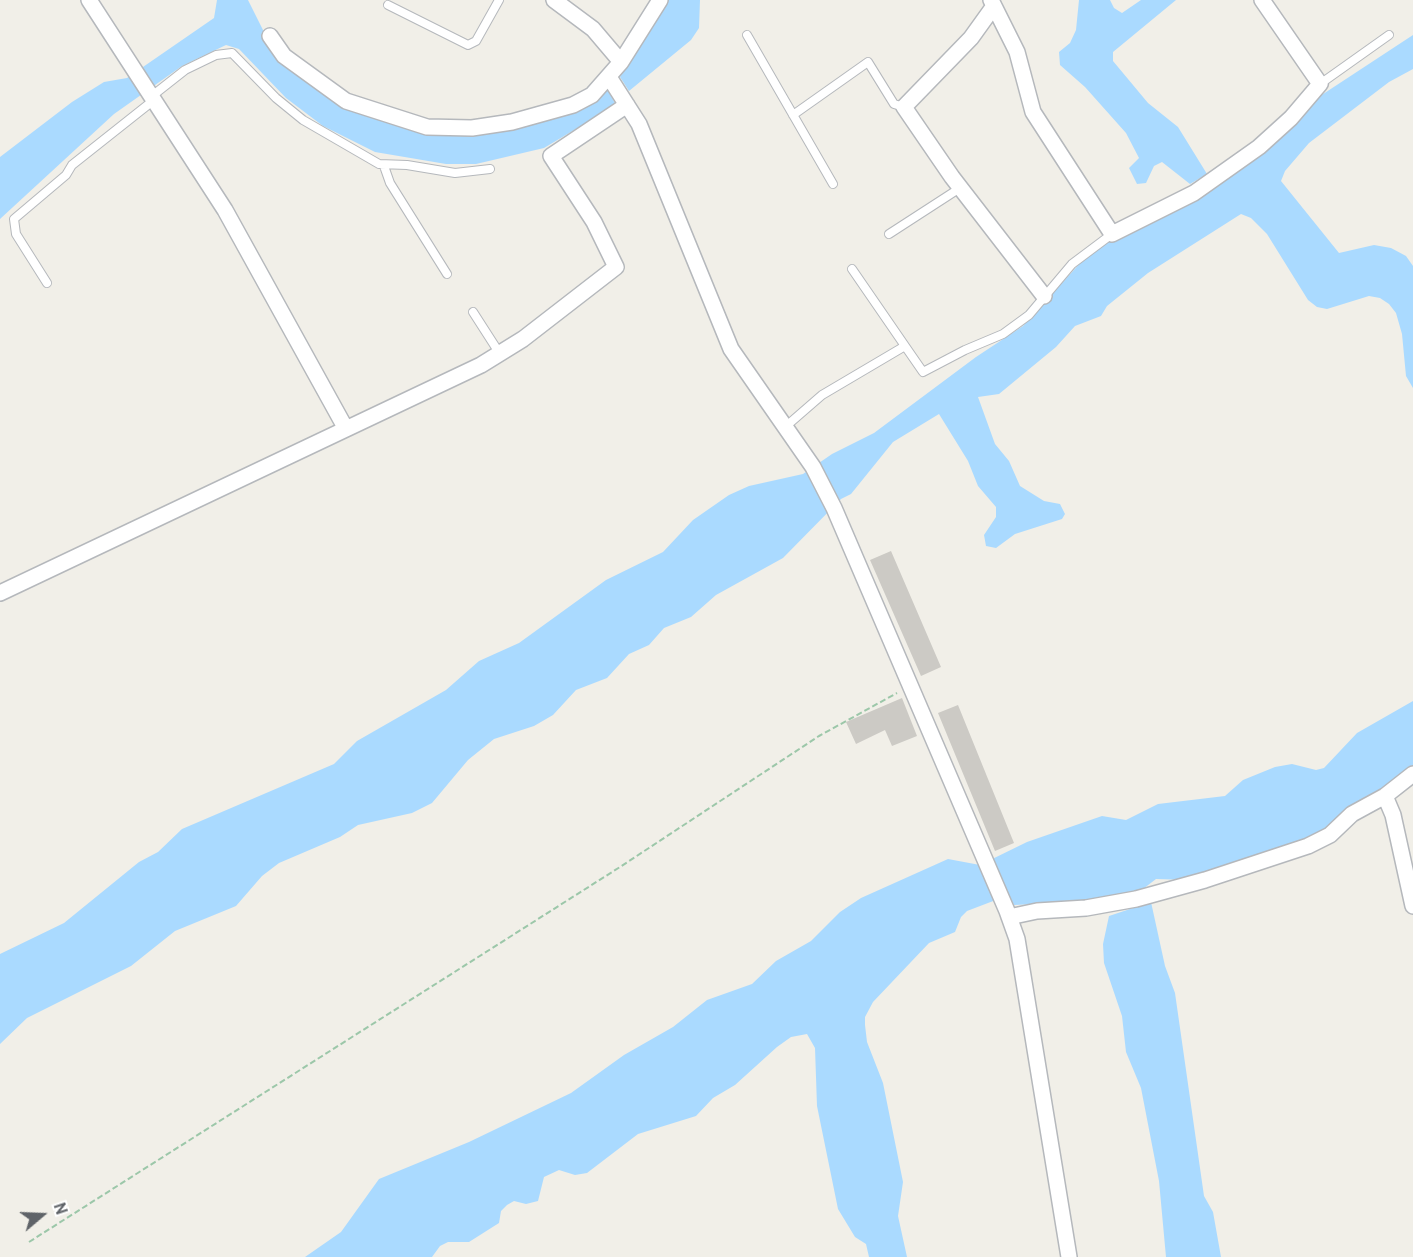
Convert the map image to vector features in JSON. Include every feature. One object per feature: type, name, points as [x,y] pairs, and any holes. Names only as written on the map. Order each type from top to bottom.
[{"type":"street","points":[[90,0],[225,210],[346,429]]},
{"type":"street","points":[[554,0],[593,29],[621,62]]},
{"type":"street","points":[[270,36],[285,57],[346,100],[427,127],[472,128],[512,122],[562,108],[592,95],[621,62],[660,0]]},
{"type":"street","points":[[992,3],[1017,52],[1033,112],[1112,234],[1194,193],[1240,160],[1291,118],[1320,84],[1262,0]]},
{"type":"street","points":[[992,3],[971,38],[904,107],[960,188],[1044,296]]},
{"type":"street","points":[[609,77],[639,124],[731,349],[813,467],[834,508],[1008,914],[1017,939],[1070,1257]]},
{"type":"street","points":[[0,593],[500,354],[615,267],[594,222],[551,156],[627,105]]},
{"type":"street","points":[[1008,914],[1111,904],[1205,880],[1316,843],[1330,835],[1360,809],[1385,796],[1413,774]]},
{"type":"street","points":[[1385,796],[1393,815],[1413,906]]},
{"type":"lane","points":[[388,5],[468,45],[476,41],[499,0]]},
{"type":"lane","points":[[747,35],[833,184]]},
{"type":"lane","points":[[1320,84],[1389,35]]},
{"type":"lane","points":[[47,283],[16,234],[14,219],[66,175],[72,165],[185,70],[216,55],[232,53],[276,99],[303,120],[384,166],[407,165],[454,173],[490,169]]},
{"type":"lane","points":[[793,115],[868,62],[894,104],[904,107]]},
{"type":"lane","points":[[384,166],[390,183],[447,274]]},
{"type":"lane","points":[[889,234],[960,188]]},
{"type":"lane","points":[[852,269],[923,372],[965,350],[1003,334],[1029,315],[1071,264],[1112,234]]},
{"type":"lane","points":[[473,312],[500,354]]},
{"type":"lane","points":[[784,428],[822,394],[905,346]]},
{"type":"path","points":[[29,1242],[620,867],[819,736],[911,686]]},
{"type":"water","points":[[217,0],[248,0],[272,48],[336,99],[451,131],[607,89],[616,105],[544,148],[476,164],[446,164],[375,152],[323,126],[286,98],[239,49],[226,45],[182,66],[114,114],[0,219],[0,157],[72,102],[104,82],[127,78],[214,18]]},
{"type":"water","points":[[665,0],[700,0],[699,28],[691,40],[629,91],[620,77]]},
{"type":"water","points":[[1079,0],[1110,0],[1114,8],[1122,13],[1141,0],[1176,0],[1113,52],[1113,61],[1148,103],[1178,127],[1207,174],[1190,184],[1162,162],[1154,166],[1146,183],[1137,184],[1129,168],[1139,158],[1126,133],[1085,87],[1060,65],[1059,52],[1070,43],[1076,30]]},
{"type":"water","points":[[1413,35],[1413,69],[1389,82],[1309,143],[1285,171],[1281,181],[1339,253],[1374,245],[1391,248],[1406,256],[1413,266],[1413,388],[1406,376],[1402,334],[1396,313],[1389,304],[1380,298],[1369,296],[1327,309],[1317,307],[1308,300],[1267,234],[1251,218],[1241,214],[1148,273],[1107,306],[1101,316],[1075,326],[1056,347],[999,394],[978,397],[995,444],[1009,461],[1020,486],[1044,501],[1060,504],[1065,514],[1062,519],[1015,534],[996,548],[986,546],[984,535],[996,517],[996,507],[978,486],[968,461],[939,414],[893,442],[851,494],[841,499],[783,558],[716,595],[691,617],[664,628],[649,645],[629,654],[607,678],[576,690],[553,715],[534,726],[494,739],[468,760],[432,803],[412,813],[358,825],[340,837],[279,863],[262,876],[236,906],[175,931],[131,966],[27,1018],[0,1044],[0,954],[64,923],[139,862],[158,852],[182,829],[334,764],[357,741],[446,690],[479,661],[519,643],[606,580],[663,552],[693,520],[729,495],[749,486],[803,474],[832,454],[874,433],[976,357],[1023,326],[1082,261],[1116,236],[1200,199],[1287,127],[1314,100]]},
{"type":"water","points":[[1413,701],[1413,768],[1326,833],[1189,880],[1156,879],[1143,889],[1102,901],[1014,905],[1009,895],[967,911],[961,917],[955,932],[929,943],[873,1002],[865,1017],[867,1042],[883,1083],[903,1182],[898,1216],[907,1257],[869,1257],[866,1244],[855,1237],[838,1209],[817,1106],[815,1048],[807,1034],[791,1037],[777,1047],[735,1085],[713,1098],[696,1116],[638,1134],[587,1173],[575,1175],[559,1170],[544,1177],[538,1201],[526,1204],[514,1201],[507,1205],[501,1211],[499,1223],[469,1242],[448,1242],[440,1246],[432,1257],[305,1257],[341,1232],[379,1179],[469,1142],[571,1093],[624,1055],[673,1027],[707,1000],[752,984],[776,961],[811,941],[840,912],[861,898],[948,859],[980,865],[1027,842],[1102,816],[1126,820],[1158,804],[1225,796],[1243,780],[1275,767],[1292,764],[1316,770],[1324,768],[1357,733]]},
{"type":"water","points":[[1151,902],[1165,966],[1175,993],[1204,1196],[1213,1212],[1221,1257],[1166,1257],[1159,1181],[1141,1088],[1126,1052],[1122,1016],[1104,963],[1103,944],[1109,916]]},
{"type":"building","points":[[891,551],[941,667],[921,676],[870,560]]},
{"type":"building","points":[[902,698],[917,736],[892,746],[885,730],[856,744],[846,722]]},
{"type":"building","points":[[958,705],[1014,843],[995,851],[938,713]]}]
